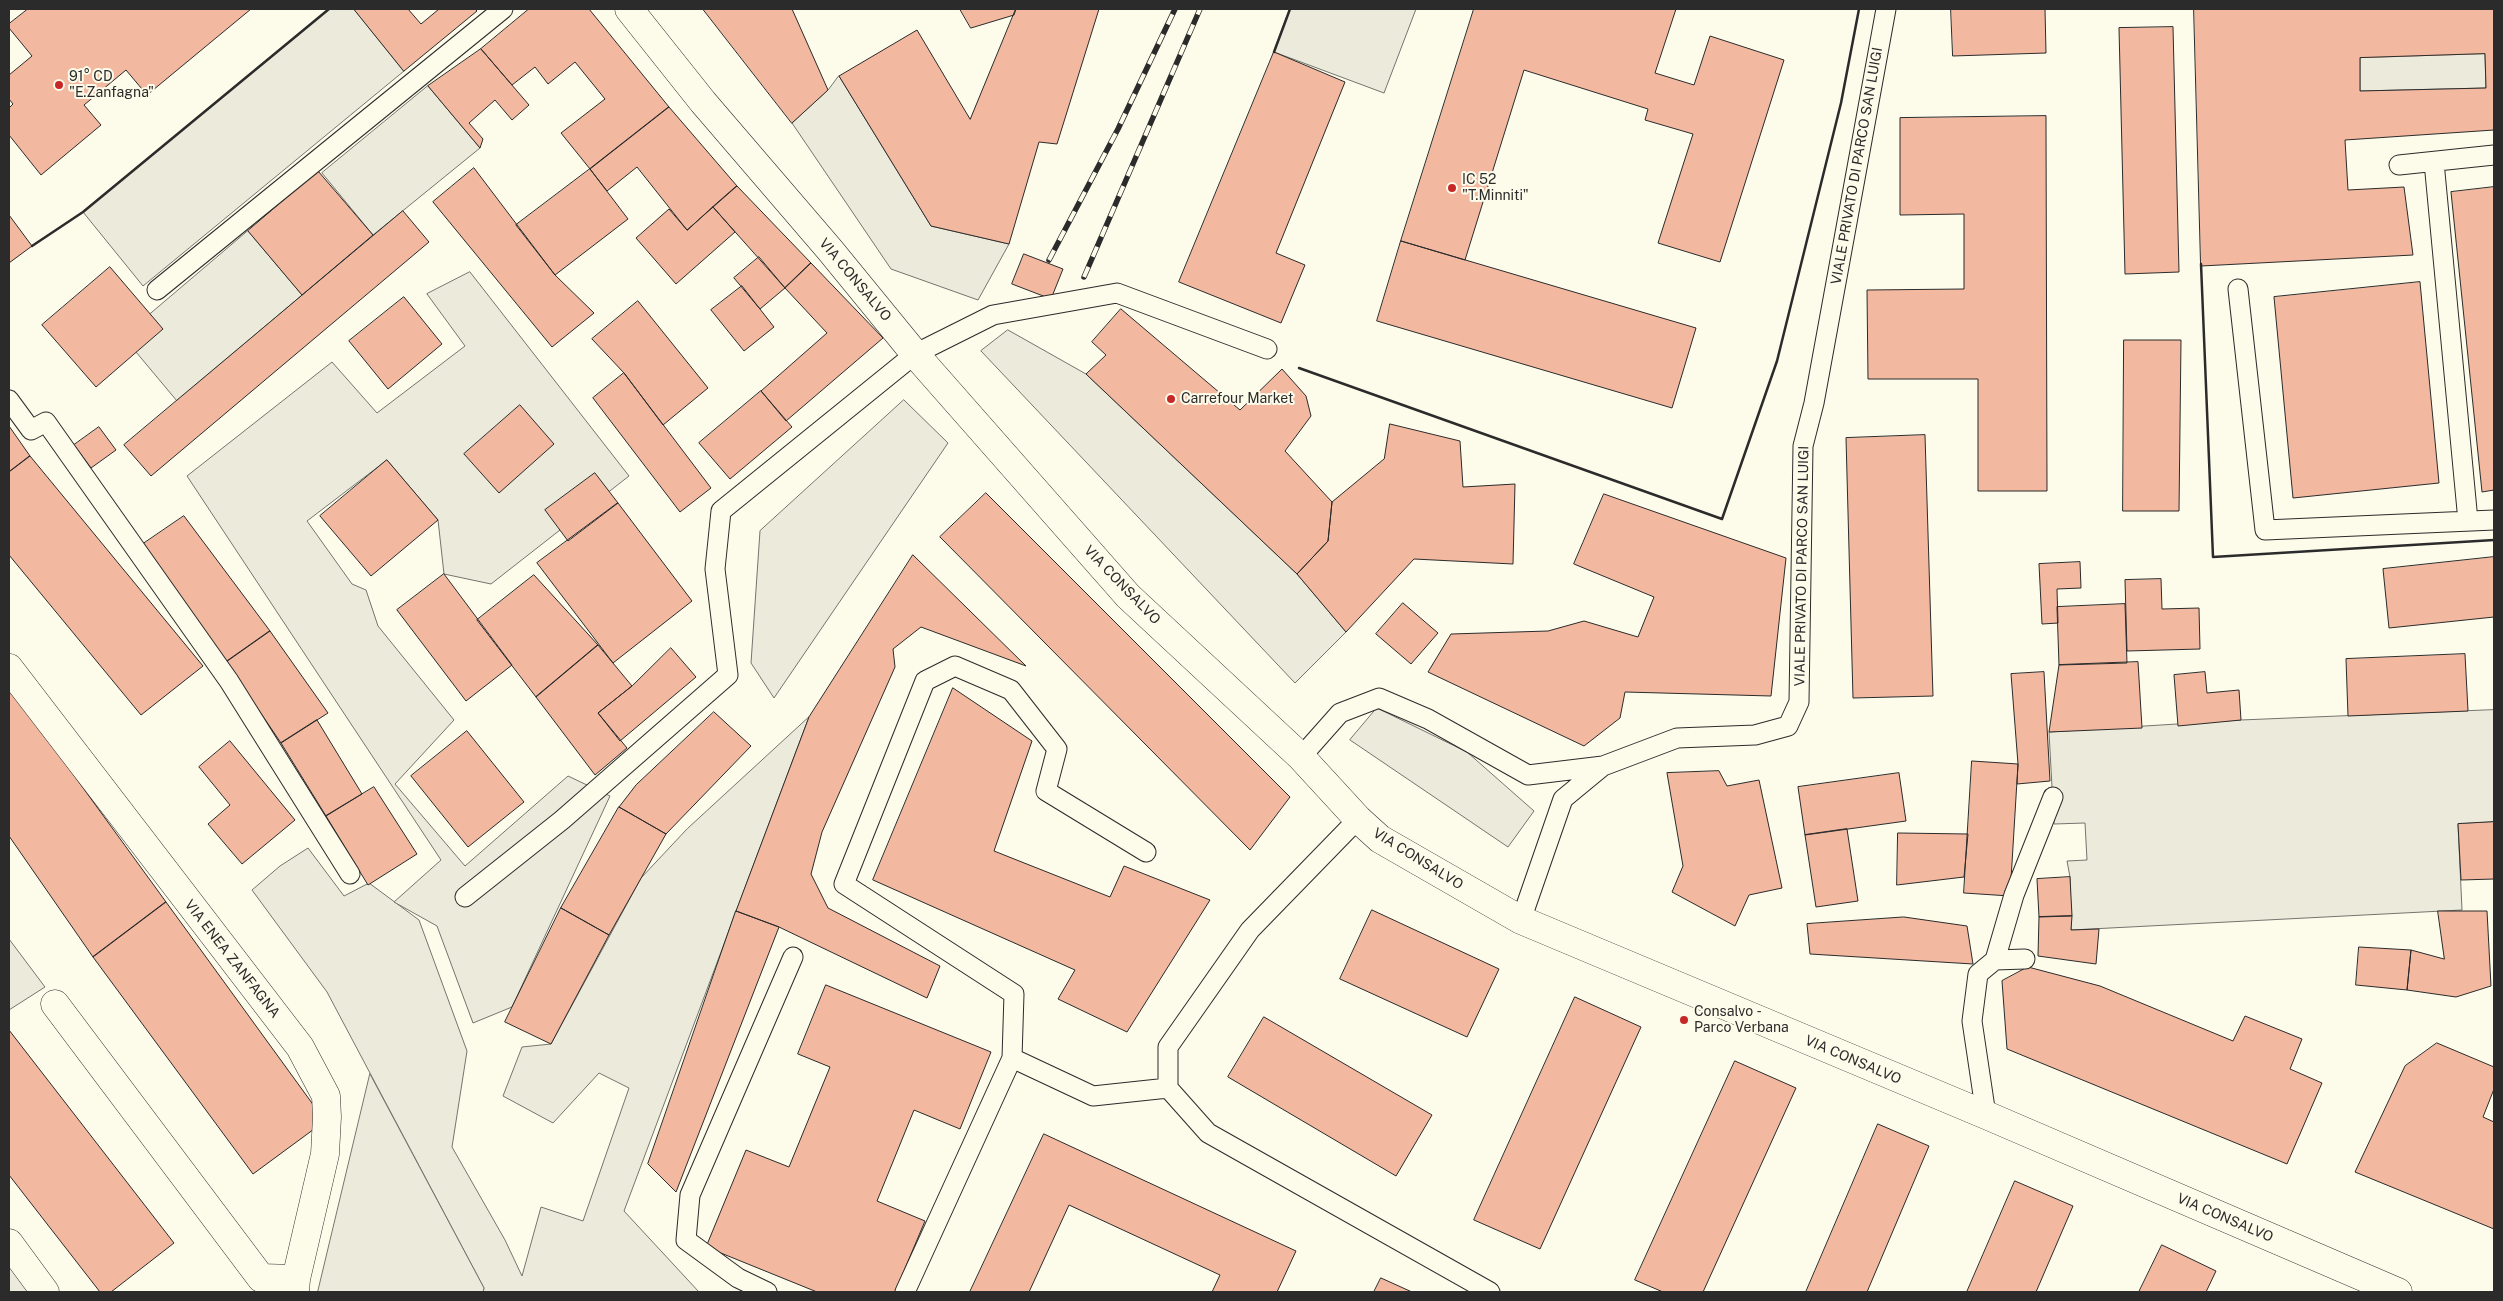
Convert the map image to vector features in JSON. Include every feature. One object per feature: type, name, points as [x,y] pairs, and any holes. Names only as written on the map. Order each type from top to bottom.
[{"type":"street","name":"VIA CONSALVO","points":[[630,9],[703,102],[830,250],[915,354],[1128,596],[1301,757],[1358,820],[1380,839],[1521,920],[2398,1292]]},
{"type":"street","name":"VIA ENEA ZANFAGNA","points":[[9,668],[300,1047],[326,1096],[325,1154],[296,1286]]},
{"type":"street","points":[[55,1004],[261,1278],[296,1286]]},
{"type":"street","points":[[9,1243],[45,1292]]},
{"type":"lane","points":[[157,290],[503,9]]},
{"type":"lane","name":"VIALE PRIVATO DI PARCO SAN LUIGI","points":[[1603,766],[1677,738],[1755,735],[1788,726],[1799,702],[1802,446],[1816,393],[1886,9]]},
{"type":"lane","points":[[2399,165],[2494,155]]},
{"type":"lane","points":[[2434,162],[2468,521]]},
{"type":"lane","points":[[2238,289],[2265,530],[2494,520]]},
{"type":"lane","points":[[465,897],[562,820],[728,675],[714,569],[721,511],[915,354],[993,315],[1117,293],[1267,349]]},
{"type":"lane","points":[[9,400],[31,430],[46,422],[228,680],[350,874]]},
{"type":"lane","points":[[905,1292],[1012,1058],[1014,994],[844,884],[925,681],[955,666],[1011,690],[1057,749],[1046,791],[1146,852]]},
{"type":"lane","points":[[1301,757],[1340,713],[1379,698],[1428,719],[1528,775],[1603,766]]},
{"type":"lane","points":[[1521,920],[1563,799],[1603,766]]},
{"type":"lane","points":[[1986,1116],[1972,1021],[1978,974],[1995,960],[2014,895],[2052,797]]},
{"type":"lane","points":[[1358,820],[1250,930],[1168,1047],[1168,1088],[1208,1133],[1490,1292]]},
{"type":"lane","points":[[767,1292],[738,1278],[686,1240],[690,1195],[794,957]]},
{"type":"lane","points":[[1995,960],[2025,959]]},
{"type":"lane","points":[[1012,1058],[1093,1096],[1168,1088]]},
{"type":"shaded area","points":[[329,9],[354,9],[404,71],[143,286],[83,212]]},
{"type":"shaded area","points":[[1290,9],[1416,9],[1384,93],[1274,52]]},
{"type":"shaded area","points":[[2485,54],[2486,88],[2360,91],[2360,58]]},
{"type":"shaded area","points":[[839,76],[931,226],[1009,244],[978,300],[891,269],[792,123],[828,90]]},
{"type":"shaded area","points":[[428,86],[480,148],[373,235],[322,173]]},
{"type":"shaded area","points":[[248,231],[302,295],[177,401],[136,352],[150,314]]},
{"type":"shaded area","points":[[470,272],[629,476],[491,584],[444,574],[438,520],[387,460],[307,521],[352,584],[366,590],[378,626],[454,720],[395,784],[465,866],[568,776],[610,796],[512,1007],[473,1023],[437,926],[394,902],[441,860],[187,476],[332,362],[377,413],[465,346],[427,294]]},
{"type":"shaded area","points":[[1008,330],[1086,374],[1297,574],[1346,632],[1295,683],[981,351]]},
{"type":"shaded area","points":[[904,400],[948,443],[774,698],[751,663],[760,531]]},
{"type":"shaded area","points":[[1377,708],[1467,752],[1534,811],[1508,847],[1350,740]]},
{"type":"shaded area","points":[[2494,710],[2494,822],[2458,824],[2462,910],[2071,930],[2070,877],[2067,861],[2087,860],[2085,823],[2054,824],[2049,732],[2241,720]]},
{"type":"shaded area","points":[[809,717],[624,1211],[699,1292],[483,1292],[484,1288],[327,992],[252,890],[280,866],[308,848],[344,896],[369,883],[419,920],[467,1051],[452,1147],[505,1240],[522,1276],[541,1207],[583,1221],[629,1088],[599,1073],[553,1123],[503,1096],[522,1047],[551,1044],[641,878],[687,829]]},
{"type":"shaded area","points":[[9,939],[45,987],[9,1010]]},
{"type":"shaded area","points":[[370,1074],[484,1288],[483,1292],[318,1292]]},
{"type":"shaded area","points":[[9,1252],[38,1292],[9,1292]]},
{"type":"building","name":"91° CD \"E.Zanfagna\"","points":[[28,9],[251,9],[147,95],[126,70],[84,105],[101,125],[41,175],[9,135],[9,108],[13,104],[9,99],[9,75],[32,56],[9,28],[9,24]]},
{"type":"building","points":[[354,9],[408,9],[421,24],[439,9],[475,9],[477,11],[404,71]]},
{"type":"building","points":[[529,9],[589,9],[669,107],[590,169],[561,133],[605,99],[575,62],[548,84],[535,67],[512,85],[481,49]]},
{"type":"building","points":[[703,9],[792,9],[828,90],[792,123]]},
{"type":"building","points":[[960,9],[1016,9],[1014,15],[971,28]]},
{"type":"building","points":[[1016,9],[1099,9],[1057,144],[1039,142],[1009,244],[931,226],[839,76],[917,30],[970,119]]},
{"type":"building","name":"IC 52 \"T.Minniti\"","points":[[1474,9],[1676,9],[1655,73],[1694,85],[1710,36],[1784,60],[1720,262],[1658,243],[1693,134],[1645,120],[1648,109],[1524,70],[1465,260],[1401,241]]},
{"type":"building","points":[[1951,9],[2045,9],[2046,53],[1953,56]]},
{"type":"building","points":[[2194,9],[2494,9],[2494,130],[2345,140],[2348,190],[2404,187],[2413,255],[2201,266]],"holes":[[[2485,54],[2486,88],[2360,91],[2360,58]]]},
{"type":"building","points":[[2173,27],[2179,272],[2125,274],[2119,28]]},
{"type":"building","points":[[481,49],[529,105],[512,120],[495,100],[469,123],[483,139],[480,148],[428,86]]},
{"type":"building","points":[[1274,52],[1345,82],[1276,253],[1305,265],[1281,323],[1179,282]]},
{"type":"building","points":[[669,107],[737,186],[687,230],[637,167],[607,191],[590,169]]},
{"type":"building","points":[[2046,116],[2047,491],[1978,491],[1978,379],[1868,379],[1867,290],[1964,289],[1964,214],[1900,215],[1900,118]]},
{"type":"building","points":[[474,168],[555,275],[594,313],[552,347],[433,202]]},
{"type":"building","points":[[590,169],[628,219],[555,275],[516,225]]},
{"type":"building","points":[[318,171],[373,235],[302,295],[248,231]]},
{"type":"building","points":[[737,186],[811,263],[785,288],[713,207]]},
{"type":"building","points":[[2494,187],[2494,490],[2482,492],[2451,192]]},
{"type":"building","points":[[713,207],[735,232],[676,284],[636,238],[669,209],[687,230]]},
{"type":"building","points":[[403,211],[429,242],[151,476],[124,445]]},
{"type":"building","points":[[9,215],[32,246],[9,263]]},
{"type":"building","points":[[1401,241],[1696,328],[1672,408],[1377,321]]},
{"type":"building","points":[[1024,254],[1063,269],[1051,299],[1012,284]]},
{"type":"building","points":[[759,257],[785,288],[760,309],[734,278]]},
{"type":"building","points":[[811,263],[883,338],[786,421],[761,391],[827,333],[785,288]]},
{"type":"building","points":[[110,267],[163,329],[96,387],[42,325]]},
{"type":"building","points":[[2420,282],[2439,483],[2293,498],[2274,297]]},
{"type":"building","points":[[742,286],[774,327],[744,351],[711,310]]},
{"type":"building","points":[[404,297],[442,344],[388,389],[349,341]]},
{"type":"building","points":[[638,301],[708,388],[663,425],[624,373],[592,339]]},
{"type":"building","points":[[1121,309],[1240,410],[1282,369],[1306,396],[1311,416],[1285,451],[1332,502],[1328,541],[1297,574],[1086,374],[1106,355],[1092,342]]},
{"type":"building","points":[[2124,340],[2181,340],[2179,511],[2123,511]]},
{"type":"building","points":[[624,373],[711,488],[680,512],[593,398]]},
{"type":"building","points":[[761,391],[792,427],[730,479],[699,443]]},
{"type":"building","points":[[520,405],[554,444],[499,493],[464,454]]},
{"type":"building","points":[[1390,424],[1460,441],[1463,487],[1515,484],[1513,564],[1414,559],[1346,632],[1297,574],[1328,541],[1332,502],[1384,459]]},
{"type":"building","points":[[9,426],[30,456],[9,472]]},
{"type":"building","points":[[99,427],[116,450],[91,468],[74,445]]},
{"type":"building","points":[[1925,435],[1933,696],[1853,698],[1846,438]]},
{"type":"building","points":[[30,456],[203,666],[141,715],[9,555],[9,472]]},
{"type":"building","points":[[387,460],[438,520],[371,576],[320,516]]},
{"type":"building","points":[[595,473],[618,503],[568,541],[545,510]]},
{"type":"building","points":[[986,493],[1290,797],[1250,850],[940,537]]},
{"type":"building","points":[[1604,494],[1786,558],[1771,696],[1625,692],[1620,718],[1584,746],[1428,672],[1451,634],[1548,631],[1584,621],[1638,637],[1654,597],[1574,564]]},
{"type":"building","points":[[618,503],[692,601],[613,663],[537,563]]},
{"type":"building","points":[[184,516],[270,631],[226,662],[143,544]]},
{"type":"building","points":[[913,555],[1026,666],[921,627],[893,649],[895,667],[822,832],[811,874],[828,908],[940,966],[927,998],[779,927],[736,911],[809,717]]},
{"type":"building","points":[[2494,557],[2494,617],[2389,628],[2383,569]]},
{"type":"building","points":[[2080,562],[2081,588],[2057,589],[2058,623],[2042,624],[2039,564]]},
{"type":"building","points":[[444,574],[512,665],[466,701],[397,610]]},
{"type":"building","points":[[534,575],[598,645],[536,697],[477,620]]},
{"type":"building","points":[[2161,579],[2162,609],[2199,608],[2200,649],[2127,651],[2125,580]]},
{"type":"building","points":[[1403,603],[1438,633],[1411,664],[1376,634]]},
{"type":"building","points":[[2125,604],[2127,663],[2059,665],[2057,607]]},
{"type":"building","points":[[270,631],[328,713],[281,743],[226,662]]},
{"type":"building","points":[[598,645],[632,686],[598,713],[627,748],[595,775],[536,697]]},
{"type":"building","points":[[671,648],[696,677],[620,741],[598,713],[632,686]]},
{"type":"building","points":[[2465,654],[2468,711],[2348,716],[2346,659]]},
{"type":"building","points":[[2138,662],[2142,728],[2049,732],[2059,665]]},
{"type":"building","points":[[2044,672],[2050,781],[2017,784],[2018,764],[2011,674]]},
{"type":"building","points":[[2205,672],[2207,693],[2239,690],[2241,720],[2178,726],[2174,675]]},
{"type":"building","points":[[9,686],[166,902],[93,957],[9,836]]},
{"type":"building","points":[[953,688],[1032,741],[994,851],[1110,897],[1124,866],[1210,900],[1127,1032],[1058,999],[1075,970],[873,880]]},
{"type":"building","points":[[714,712],[751,746],[666,834],[619,807],[636,785]]},
{"type":"building","points":[[317,720],[362,794],[326,816],[281,743]]},
{"type":"building","points":[[467,731],[524,802],[468,847],[411,776]]},
{"type":"building","points":[[230,741],[295,820],[242,864],[208,824],[230,805],[199,767]]},
{"type":"building","points":[[1972,761],[2018,764],[2010,896],[1964,893]]},
{"type":"building","points":[[1719,771],[1727,786],[1759,780],[1782,888],[1749,895],[1735,926],[1672,892],[1683,866],[1667,773]]},
{"type":"building","points":[[1899,773],[1906,821],[1805,835],[1798,787]]},
{"type":"building","points":[[374,787],[417,854],[368,885],[326,816]]},
{"type":"building","points":[[619,807],[666,834],[609,935],[561,908]]},
{"type":"building","points":[[2494,822],[2494,879],[2461,880],[2458,824]]},
{"type":"building","points":[[1847,829],[1858,901],[1816,907],[1805,835]]},
{"type":"building","points":[[1898,833],[1968,834],[1964,877],[1897,885]]},
{"type":"building","points":[[2070,877],[2072,916],[2039,917],[2037,879]]},
{"type":"building","points":[[166,902],[325,1121],[253,1174],[93,957]]},
{"type":"building","points":[[561,908],[609,935],[551,1044],[505,1022]]},
{"type":"building","points":[[1372,910],[1499,969],[1467,1037],[1340,979]]},
{"type":"building","points":[[736,911],[779,927],[676,1192],[648,1164]]},
{"type":"building","points":[[2438,911],[2487,911],[2491,986],[2456,997],[2407,990],[2411,950],[2444,959]]},
{"type":"building","points":[[2072,916],[2071,930],[2099,929],[2096,964],[2038,956],[2039,917]]},
{"type":"building","points":[[1904,917],[1967,926],[1973,964],[1810,954],[1807,924]]},
{"type":"building","points":[[2359,947],[2411,950],[2407,990],[2356,985]]},
{"type":"building","points":[[2028,967],[2100,986],[2233,1041],[2245,1016],[2302,1039],[2290,1069],[2322,1083],[2287,1164],[2007,1049],[2002,981]]},
{"type":"building","points":[[826,985],[991,1052],[960,1129],[914,1110],[877,1201],[925,1221],[895,1292],[817,1292],[706,1247],[746,1150],[789,1167],[830,1067],[798,1054]]},
{"type":"building","points":[[1575,997],[1641,1027],[1540,1249],[1474,1220]]},
{"type":"building","points":[[1264,1017],[1432,1115],[1396,1176],[1228,1077]]},
{"type":"building","points":[[9,1030],[174,1243],[111,1292],[100,1292],[9,1175]]},
{"type":"building","points":[[2437,1043],[2494,1067],[2494,1089],[2483,1117],[2494,1122],[2494,1229],[2355,1172],[2405,1066]]},
{"type":"building","points":[[1735,1061],[1796,1088],[1703,1292],[1663,1292],[1635,1280]]},
{"type":"building","points":[[1878,1124],[1929,1146],[1867,1292],[1806,1292]]},
{"type":"building","points":[[1044,1134],[1296,1251],[1277,1292],[1212,1292],[1220,1275],[1069,1205],[1029,1292],[970,1292]]},
{"type":"building","points":[[2015,1181],[2073,1206],[2036,1292],[1967,1292]]},
{"type":"building","points":[[2162,1245],[2216,1271],[2206,1292],[2139,1292]]},
{"type":"building","points":[[1381,1278],[1412,1292],[1374,1292]]},
{"type":"railway","points":[[1049,260],[1118,129],[1175,9]]},
{"type":"railway","points":[[1084,277],[1200,9]]},
{"type":"wall","points":[[32,246],[83,212],[329,9]]},
{"type":"wall","points":[[1274,52],[1290,9]]},
{"type":"wall","points":[[1299,368],[1722,519],[1777,361],[1841,103],[1859,9]]},
{"type":"wall","points":[[2201,264],[2213,557],[2494,540]]},
{"type":"place","name":"91° CD \"E.Zanfagna\"","points":[[59,85]]},
{"type":"place","name":"IC 52 \"T.Minniti\"","points":[[1452,188]]},
{"type":"place","name":"Carrefour Market","points":[[1171,399]]},
{"type":"place","name":"Consalvo - Parco Verbana","points":[[1684,1020]]}]
